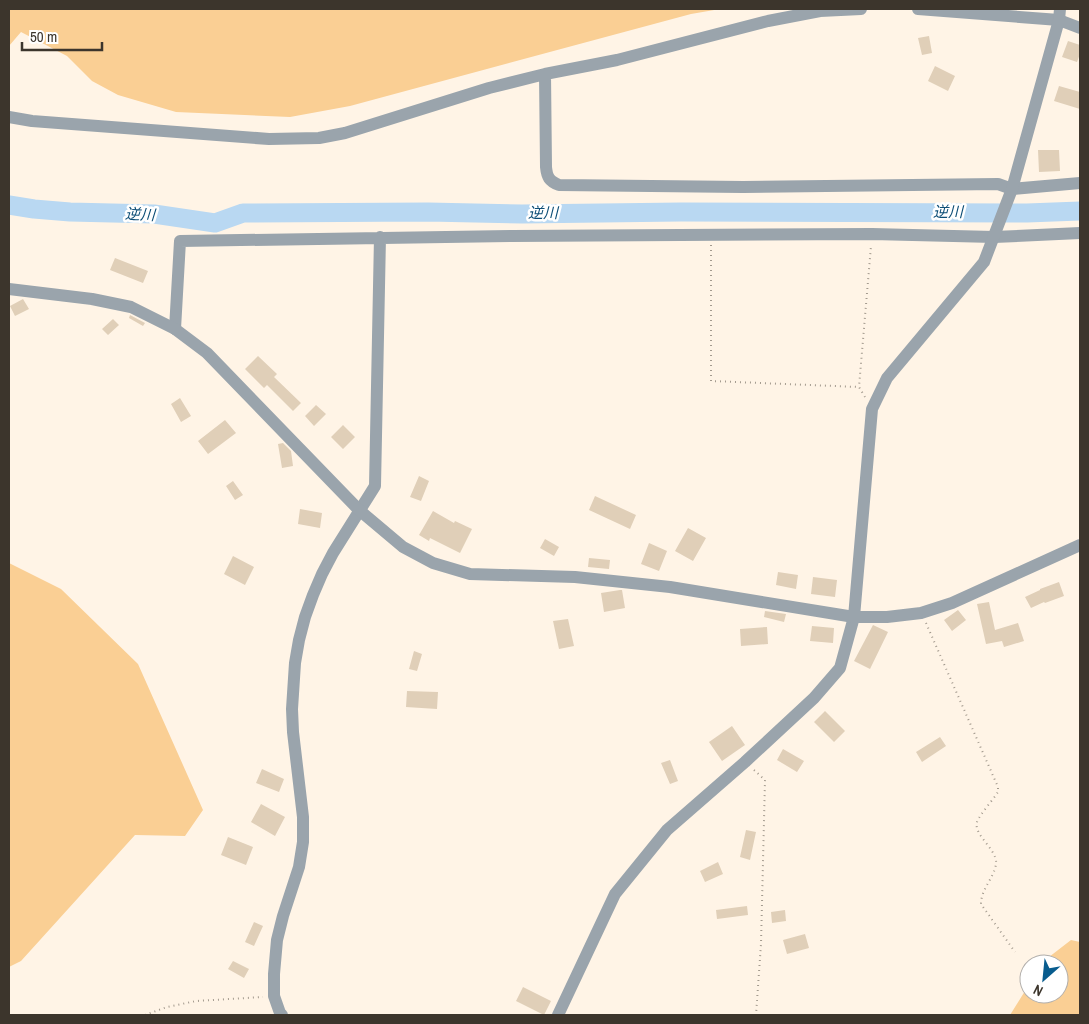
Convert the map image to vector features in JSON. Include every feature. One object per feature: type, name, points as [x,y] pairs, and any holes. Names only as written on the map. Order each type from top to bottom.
[{"type":"street","points":[[9,117],[32,121],[269,139],[319,138],[345,133],[489,88],[545,74],[617,60],[768,21],[820,12],[861,9]]},
{"type":"street","points":[[918,9],[1060,14],[1080,28]]},
{"type":"street","points":[[558,1015],[615,894],[667,830],[745,762],[814,698],[840,668],[854,617],[872,409],[887,378],[984,262],[1012,189],[1060,14]]},
{"type":"street","points":[[545,74],[547,175],[551,182],[559,185],[743,187],[998,184],[1012,189],[1080,183]]},
{"type":"street","points":[[175,329],[180,241],[380,237],[872,234],[994,237],[1080,233]]},
{"type":"street","points":[[282,1015],[274,996],[277,940],[299,867],[303,842],[303,817],[293,732],[292,709],[295,663],[299,640],[313,595],[322,574],[375,486],[380,237]]},
{"type":"street","points":[[9,289],[92,299],[131,307],[175,329],[207,353],[359,510],[403,547],[433,563],[470,574],[574,577],[670,587],[854,617],[887,617],[921,613],[952,603],[1080,545]]},
{"type":"path","points":[[711,235],[710,382],[859,386],[872,234]]},
{"type":"path","points":[[921,613],[998,787],[998,792],[977,821],[977,828],[996,859],[996,865],[981,898],[981,904],[1014,952]]},
{"type":"path","points":[[745,762],[765,780],[761,938],[756,1015]]},
{"type":"path","points":[[145,1015],[167,1007],[196,1001],[274,996]]},
{"type":"shaded area","points":[[9,9],[720,9],[691,14],[350,106],[290,117],[176,112],[118,95],[92,81],[67,56],[21,32],[9,46]]},
{"type":"shaded area","points":[[9,563],[61,589],[138,664],[203,810],[185,836],[135,835],[21,961],[9,967]]},
{"type":"shaded area","points":[[1071,940],[1080,942],[1080,1015],[1010,1015],[1019,1001],[1019,1004],[1069,1004],[1069,954],[1053,954]]},
{"type":"building","points":[[929,36],[932,53],[922,55],[918,38]]},
{"type":"building","points":[[1068,41],[1080,45],[1080,54],[1077,62],[1062,57]]},
{"type":"building","points":[[935,66],[955,76],[948,91],[928,81]]},
{"type":"building","points":[[1059,86],[1080,92],[1080,109],[1054,101]]},
{"type":"building","points":[[1038,150],[1059,150],[1060,171],[1039,172]]},
{"type":"building","points":[[115,258],[148,271],[143,283],[110,270]]},
{"type":"building","points":[[23,299],[29,309],[15,316],[10,306]]},
{"type":"building","points":[[130,315],[145,323],[143,326],[129,318]]},
{"type":"building","points":[[113,319],[119,325],[108,335],[102,329]]},
{"type":"building","points":[[258,356],[277,374],[274,377],[301,403],[293,411],[267,385],[264,388],[245,369]]},
{"type":"building","points":[[180,398],[191,416],[181,422],[171,404]]},
{"type":"building","points":[[316,405],[326,414],[314,426],[305,416]]},
{"type":"building","points":[[225,420],[236,433],[208,454],[198,441]]},
{"type":"building","points":[[343,425],[355,437],[343,449],[331,437]]},
{"type":"building","points":[[283,443],[291,451],[293,466],[282,468],[278,444]]},
{"type":"building","points":[[419,476],[429,481],[421,501],[410,497]]},
{"type":"building","points":[[233,481],[243,495],[235,500],[226,486]]},
{"type":"building","points":[[595,496],[636,515],[630,529],[589,510]]},
{"type":"building","points":[[300,509],[322,513],[320,528],[298,524]]},
{"type":"building","points":[[433,511],[454,523],[455,521],[472,529],[460,553],[430,538],[429,541],[419,535]]},
{"type":"building","points":[[688,528],[706,538],[693,561],[675,551]]},
{"type":"building","points":[[545,539],[559,547],[554,556],[540,548]]},
{"type":"building","points":[[649,543],[667,551],[659,571],[641,564]]},
{"type":"building","points":[[233,556],[254,567],[245,585],[224,574]]},
{"type":"building","points":[[589,558],[610,560],[609,569],[588,567]]},
{"type":"building","points":[[778,572],[798,575],[796,589],[776,585]]},
{"type":"building","points":[[813,577],[837,580],[835,597],[811,594]]},
{"type":"building","points":[[1059,582],[1064,596],[1031,608],[1025,597]]},
{"type":"building","points":[[622,590],[625,608],[604,612],[601,593]]},
{"type":"building","points":[[989,602],[995,630],[1018,623],[1024,641],[1004,647],[1002,641],[986,644],[977,604]]},
{"type":"building","points":[[958,610],[966,620],[952,631],[944,620]]},
{"type":"building","points":[[765,611],[786,614],[784,622],[764,617]]},
{"type":"building","points":[[568,619],[574,646],[559,649],[553,621]]},
{"type":"building","points":[[873,625],[888,632],[870,669],[854,661]]},
{"type":"building","points":[[812,626],[834,628],[833,643],[810,641]]},
{"type":"building","points":[[767,627],[768,644],[741,646],[740,629]]},
{"type":"building","points":[[414,651],[422,654],[417,671],[409,669]]},
{"type":"building","points":[[407,691],[438,692],[437,709],[406,707]]},
{"type":"building","points":[[825,711],[845,731],[834,742],[814,722]]},
{"type":"building","points":[[732,726],[745,745],[722,761],[709,742]]},
{"type":"building","points":[[940,737],[946,746],[922,762],[916,752]]},
{"type":"building","points":[[783,749],[804,761],[797,772],[777,760]]},
{"type":"building","points":[[670,760],[678,781],[670,784],[661,763]]},
{"type":"building","points":[[262,769],[284,779],[279,792],[256,783]]},
{"type":"building","points":[[261,804],[285,817],[275,836],[251,822]]},
{"type":"building","points":[[746,830],[756,832],[750,860],[740,857]]},
{"type":"building","points":[[228,837],[253,847],[246,865],[221,855]]},
{"type":"building","points":[[718,862],[723,874],[705,882],[700,871]]},
{"type":"building","points":[[747,906],[748,915],[717,919],[716,910]]},
{"type":"building","points":[[785,910],[786,921],[772,923],[771,912]]},
{"type":"building","points":[[254,922],[263,926],[254,946],[245,942]]},
{"type":"building","points":[[805,934],[809,948],[787,954],[783,940]]},
{"type":"building","points":[[233,961],[249,969],[244,978],[228,969]]},
{"type":"building","points":[[523,987],[551,1001],[544,1015],[516,1001]]},
{"type":"waterway","name":"逆川","points":[[9,205],[70,212],[154,214],[215,223],[243,213],[1027,213],[1080,211]]}]
